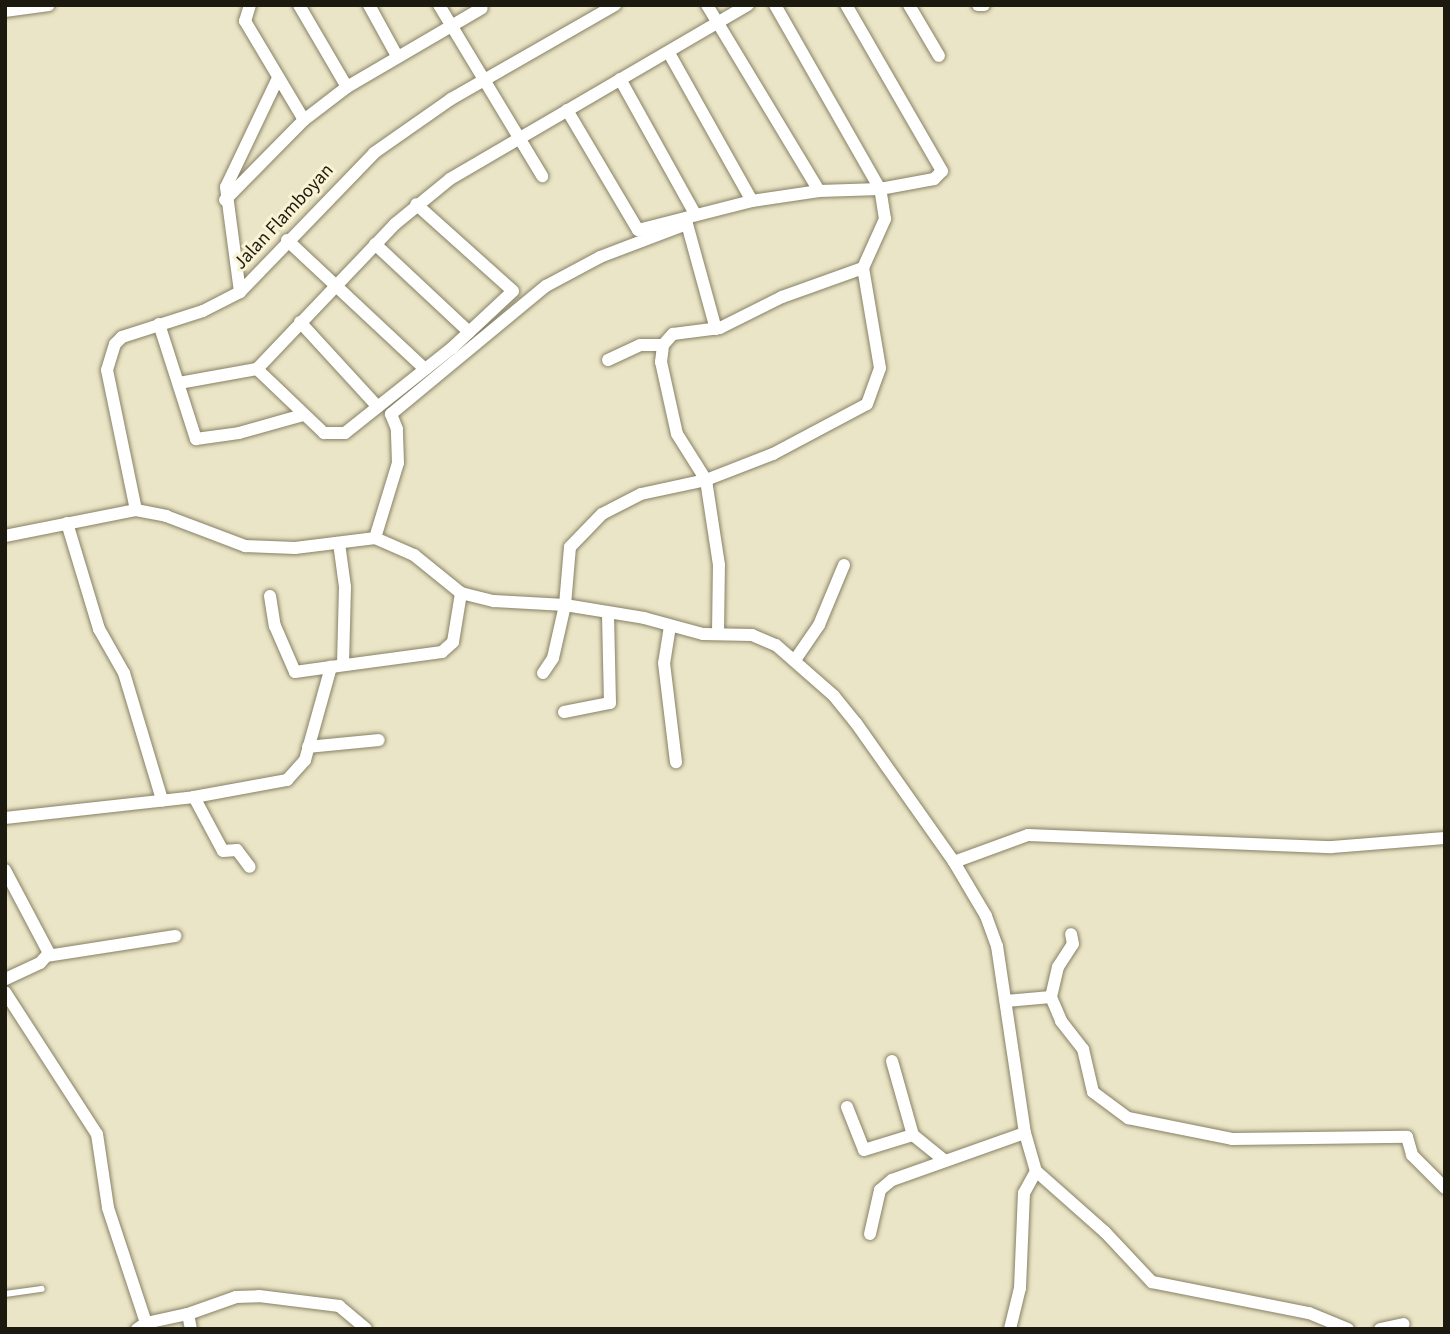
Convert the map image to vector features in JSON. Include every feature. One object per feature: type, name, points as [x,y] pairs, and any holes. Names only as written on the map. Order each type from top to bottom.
[{"type":"street","points":[[5,11],[48,5]]},
{"type":"street","points":[[250,5],[245,21],[277,80],[304,120]]},
{"type":"street","points":[[299,5],[347,87]]},
{"type":"street","points":[[369,5],[397,56]]},
{"type":"street","points":[[439,5],[517,139],[542,176]]},
{"type":"street","name":"Jalan Flamboyan","points":[[136,510],[108,360],[122,337],[203,311],[240,292],[287,240],[374,153],[484,81],[615,5]]},
{"type":"street","points":[[707,5],[819,191]]},
{"type":"street","points":[[179,383],[257,369],[416,204],[450,179],[748,5]]},
{"type":"street","points":[[543,673],[553,657],[565,605],[570,547],[602,514],[641,494],[706,480],[772,454],[867,404],[880,368],[863,268],[885,219],[880,190],[775,5]]},
{"type":"street","points":[[909,5],[939,56]]},
{"type":"street","points":[[978,5],[984,5]]},
{"type":"street","points":[[567,110],[638,230],[752,201],[819,191],[880,190],[934,179],[942,168],[852,7]]},
{"type":"street","points":[[225,200],[304,120],[347,87],[482,8]]},
{"type":"street","points":[[669,53],[752,201]]},
{"type":"street","points":[[620,79],[695,214]]},
{"type":"street","points":[[240,292],[225,200],[230,170],[277,80]]},
{"type":"street","points":[[257,369],[324,433],[337,435],[351,430],[469,332],[513,291],[416,204]]},
{"type":"street","points":[[375,538],[398,463],[397,429],[391,414],[547,286],[600,257],[687,224],[716,329]]},
{"type":"street","points":[[287,240],[425,369]]},
{"type":"street","points":[[375,244],[469,332]]},
{"type":"street","points":[[608,359],[646,343],[663,345],[681,332],[716,329],[782,297],[863,268]]},
{"type":"street","points":[[300,322],[378,407]]},
{"type":"street","points":[[159,324],[192,433],[200,441],[303,415]]},
{"type":"street","points":[[663,345],[661,362],[677,434],[706,480],[719,565],[718,633]]},
{"type":"street","points":[[5,536],[136,510],[166,516],[245,546],[339,544],[375,538],[414,555],[461,593],[494,601],[565,605],[670,626],[752,635],[796,660],[856,723],[954,862],[997,946],[1025,1133],[1037,1171],[1105,1232],[1152,1282],[1298,1311],[1348,1329]]},
{"type":"street","points":[[67,523],[99,629],[124,673],[162,800]]},
{"type":"street","points":[[5,818],[194,797],[287,780],[300,770],[337,666],[345,587],[339,544]]},
{"type":"street","points":[[796,660],[819,625],[844,565]]},
{"type":"street","points":[[270,596],[275,626],[295,672],[442,652],[453,642],[461,593]]},
{"type":"street","points":[[564,712],[610,703],[608,614]]},
{"type":"street","points":[[670,626],[664,663],[676,762]]},
{"type":"street","points":[[308,747],[379,740]]},
{"type":"street","points":[[194,797],[223,851],[240,852],[250,867]]},
{"type":"street","points":[[954,862],[1027,835],[1332,847],[1445,838]]},
{"type":"street","points":[[5,870],[47,943],[47,956]]},
{"type":"street","points":[[1071,934],[1073,944],[1058,967],[1051,998],[1061,1021],[1083,1049],[1093,1092],[1128,1118],[1233,1139],[1407,1137],[1412,1155],[1445,1188]]},
{"type":"street","points":[[5,979],[47,956],[175,936]]},
{"type":"street","points":[[5,992],[97,1134],[108,1208],[141,1326],[188,1314],[236,1297],[259,1296],[339,1306],[366,1329]]},
{"type":"street","points":[[1006,1001],[1051,998]]},
{"type":"street","points":[[892,1061],[913,1135],[944,1160]]},
{"type":"street","points":[[847,1107],[864,1150],[913,1135]]},
{"type":"street","points":[[870,1234],[883,1186],[906,1172],[1025,1133]]},
{"type":"street","points":[[1010,1329],[1020,1288],[1024,1193],[1037,1171]]},
{"type":"street","points":[[188,1314],[191,1329]]},
{"type":"street","points":[[1380,1329],[1403,1324]]},
{"type":"lane","points":[[5,1294],[42,1289]]}]
